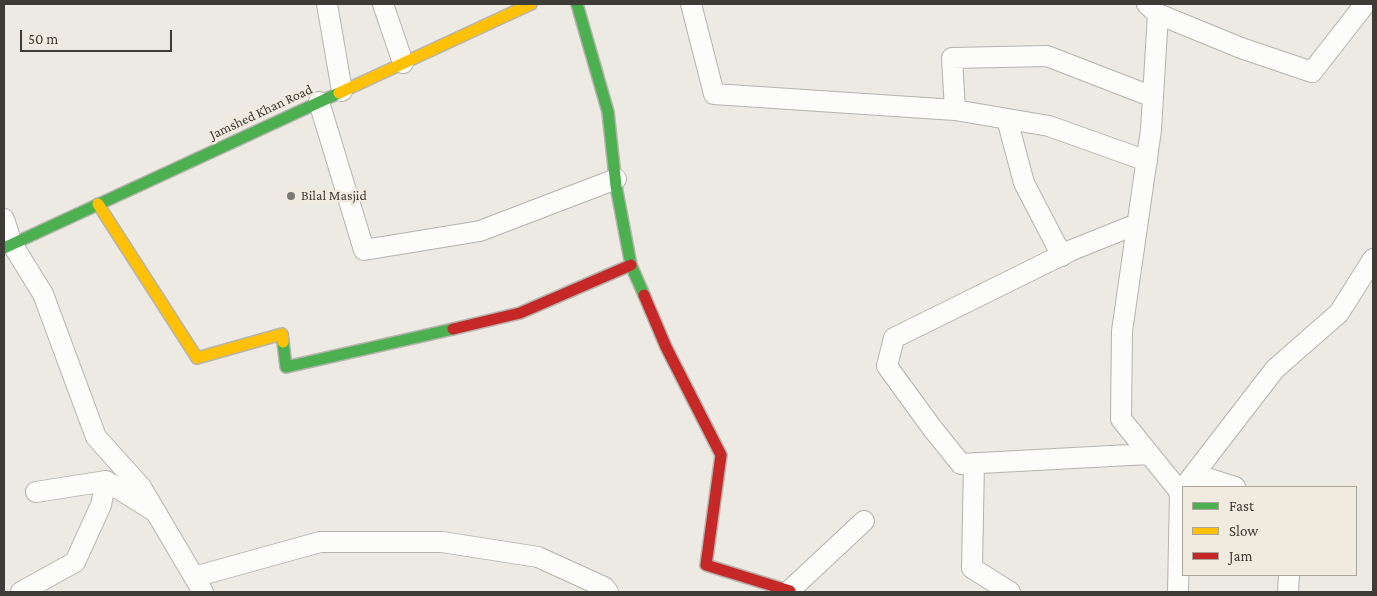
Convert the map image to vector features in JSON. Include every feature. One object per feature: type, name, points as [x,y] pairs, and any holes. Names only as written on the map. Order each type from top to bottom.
[{"type":"street","points":[[328,4],[342,92]]},
{"type":"street","points":[[383,4],[403,63]]},
{"type":"street","name":"Jamshed Khan Road","points":[[8,246],[403,63],[495,12],[531,4]]},
{"type":"street","points":[[577,4],[608,112],[616,180],[631,265],[666,347],[721,455],[706,565],[789,592],[864,522]]},
{"type":"street","points":[[691,4],[714,94],[955,110],[1049,126],[1147,161]]},
{"type":"street","points":[[1210,486],[1185,485],[1149,454],[1121,419],[1122,331],[1151,130],[1153,9],[1242,48],[1312,72],[1365,4]]},
{"type":"street","points":[[955,110],[952,58],[1047,56],[1153,97]]},
{"type":"street","points":[[319,102],[364,250],[480,231],[616,180]]},
{"type":"street","points":[[1007,119],[1024,182],[1062,256]]},
{"type":"street","points":[[98,204],[197,358],[282,334],[286,367],[520,313],[631,265]]},
{"type":"street","points":[[4,218],[8,246],[43,294],[96,437],[141,486],[198,585],[320,542],[442,542],[538,557],[604,587],[608,592]]},
{"type":"street","points":[[1137,224],[1062,256],[894,338],[887,366],[961,464],[1149,454]]},
{"type":"street","points":[[1185,485],[1275,369],[1339,313],[1373,259]]},
{"type":"street","points":[[974,463],[972,568],[1010,592]]},
{"type":"street","points":[[36,492],[106,481],[156,513]]},
{"type":"street","points":[[21,592],[75,562],[101,505],[106,481]]},
{"type":"street","points":[[1178,592],[1182,531]]},
{"type":"street","points":[[1288,592],[1289,576]]},
{"type":"traffic: fast","points":[[577,4],[608,112],[616,186],[631,265],[644,295]]},
{"type":"traffic: fast","points":[[4,248],[339,93]]},
{"type":"traffic: fast","points":[[283,342],[286,367],[453,329]]},
{"type":"traffic: slow","points":[[339,93],[531,4]]},
{"type":"traffic: slow","points":[[98,204],[197,358],[282,334],[283,342]]},
{"type":"traffic: jam","points":[[453,329],[520,313],[631,265]]},
{"type":"traffic: jam","points":[[644,295],[666,347],[721,455],[706,565],[790,591]]},
{"type":"place","name":"Bilal Masjid","points":[[291,196]]}]
